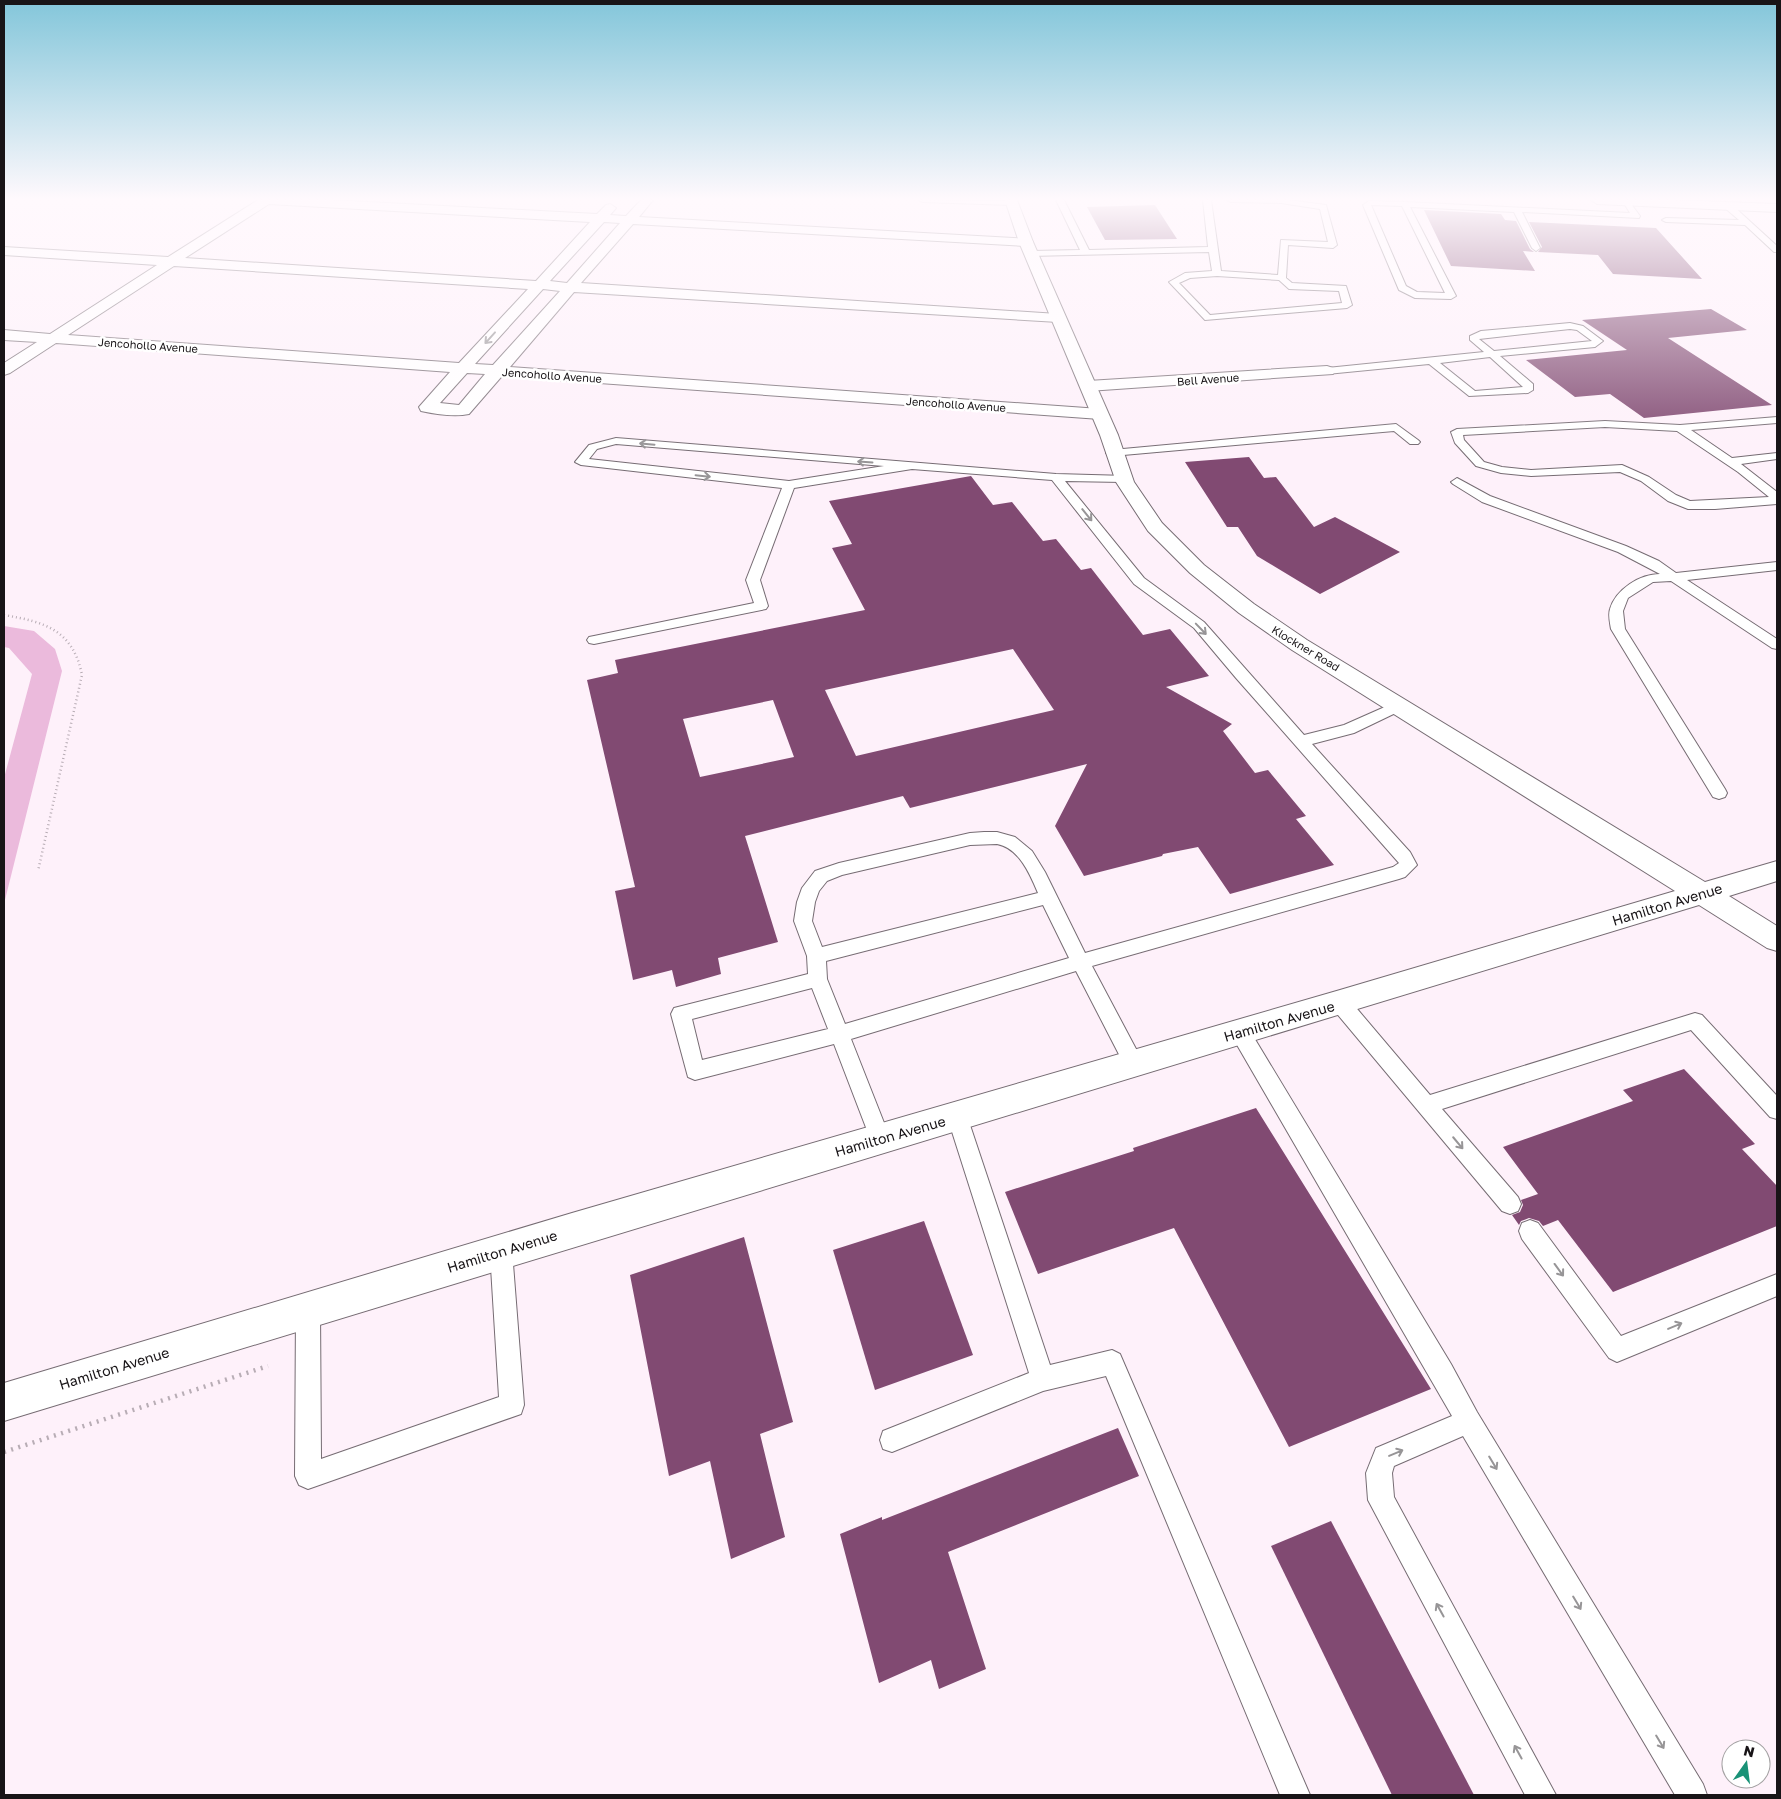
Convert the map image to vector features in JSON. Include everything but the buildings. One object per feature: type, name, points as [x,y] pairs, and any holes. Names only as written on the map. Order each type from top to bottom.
[{"type":"street","points":[[4,370],[138,284]]},
{"type":"street","points":[[572,286],[463,410],[427,407],[540,284],[572,286],[1058,318]]},
{"type":"street","name":"Klockner Road","points":[[1044,284],[1109,434],[1112,453],[1123,478],[1148,518],[1166,538],[1227,594],[1269,626],[1401,705],[1777,940]]},
{"type":"street","name":"Jencohollo Avenue","points":[[4,335],[1100,414]]},
{"type":"street","name":"Bell Avenue","points":[[1088,386],[1327,371]]},
{"type":"street","name":"Hamilton Avenue","points":[[4,1402],[501,1251],[1777,871]]},
{"type":"lane","points":[[1175,284],[1208,318],[1347,306],[1343,288],[1289,286],[1287,284]]},
{"type":"lane","points":[[1400,284],[1402,288],[1415,295],[1451,296],[1445,284]]},
{"type":"lane","points":[[1327,371],[1431,361],[1492,354],[1595,344],[1598,341],[1580,328],[1570,326],[1481,334],[1473,338],[1492,354],[1529,386],[1528,390],[1473,394],[1431,361]]},
{"type":"lane","points":[[1777,420],[1680,428],[1606,424],[1457,432],[1459,441],[1480,464],[1501,470],[1531,473],[1622,468],[1645,479],[1672,498],[1688,505],[1715,505],[1777,499]]},
{"type":"lane","points":[[1112,453],[1396,427],[1414,442]]},
{"type":"lane","points":[[1680,428],[1729,462],[1777,499]]},
{"type":"lane","points":[[914,465],[789,485],[581,462],[593,447],[616,441],[914,465],[1056,477],[1123,478]]},
{"type":"lane","points":[[1729,462],[1777,456]]},
{"type":"lane","points":[[818,979],[681,1014],[695,1071],[839,1034],[1080,962],[1399,872],[1408,865],[1404,856],[1241,675],[1199,625],[1139,581],[1056,477]]},
{"type":"lane","points":[[1457,482],[1486,499],[1622,550],[1654,564],[1777,645]]},
{"type":"lane","points":[[594,640],[761,606],[753,580],[789,485]]},
{"type":"lane","points":[[1720,793],[1618,629],[1616,611],[1622,596],[1650,578],[1777,566]]},
{"type":"lane","points":[[1302,741],[1349,729],[1401,705]]},
{"type":"lane","points":[[880,1138],[818,979],[816,956],[803,920],[811,888],[821,876],[839,869],[970,839],[990,836],[1007,839],[1020,849],[1032,864],[1080,962],[1134,1064]]},
{"type":"lane","points":[[816,956],[1047,897]]},
{"type":"lane","points":[[1340,1002],[1510,1204]]},
{"type":"lane","points":[[1426,1105],[1695,1021],[1777,1110]]},
{"type":"lane","points":[[1240,1032],[1432,1356],[1468,1421],[1692,1795]]},
{"type":"lane","points":[[957,1116],[1043,1379]]},
{"type":"lane","points":[[1530,1231],[1617,1350],[1767,1288]]},
{"type":"lane","points":[[308,1310],[308,1476],[512,1405],[501,1251]]},
{"type":"lane","points":[[892,1440],[1043,1379],[1112,1362],[1295,1795]]},
{"type":"lane","points":[[1468,1421],[1385,1457],[1379,1473],[1380,1500],[1541,1795]]},
{"type":"path","points":[[4,615],[24,618],[50,626],[69,640],[80,658],[82,675],[38,871]]},
{"type":"path","points":[[4,1452],[268,1366]]},
{"type":"shaded area","points":[[4,626],[34,631],[55,649],[62,671],[4,904],[4,778],[32,674],[9,648],[4,647]]}]
